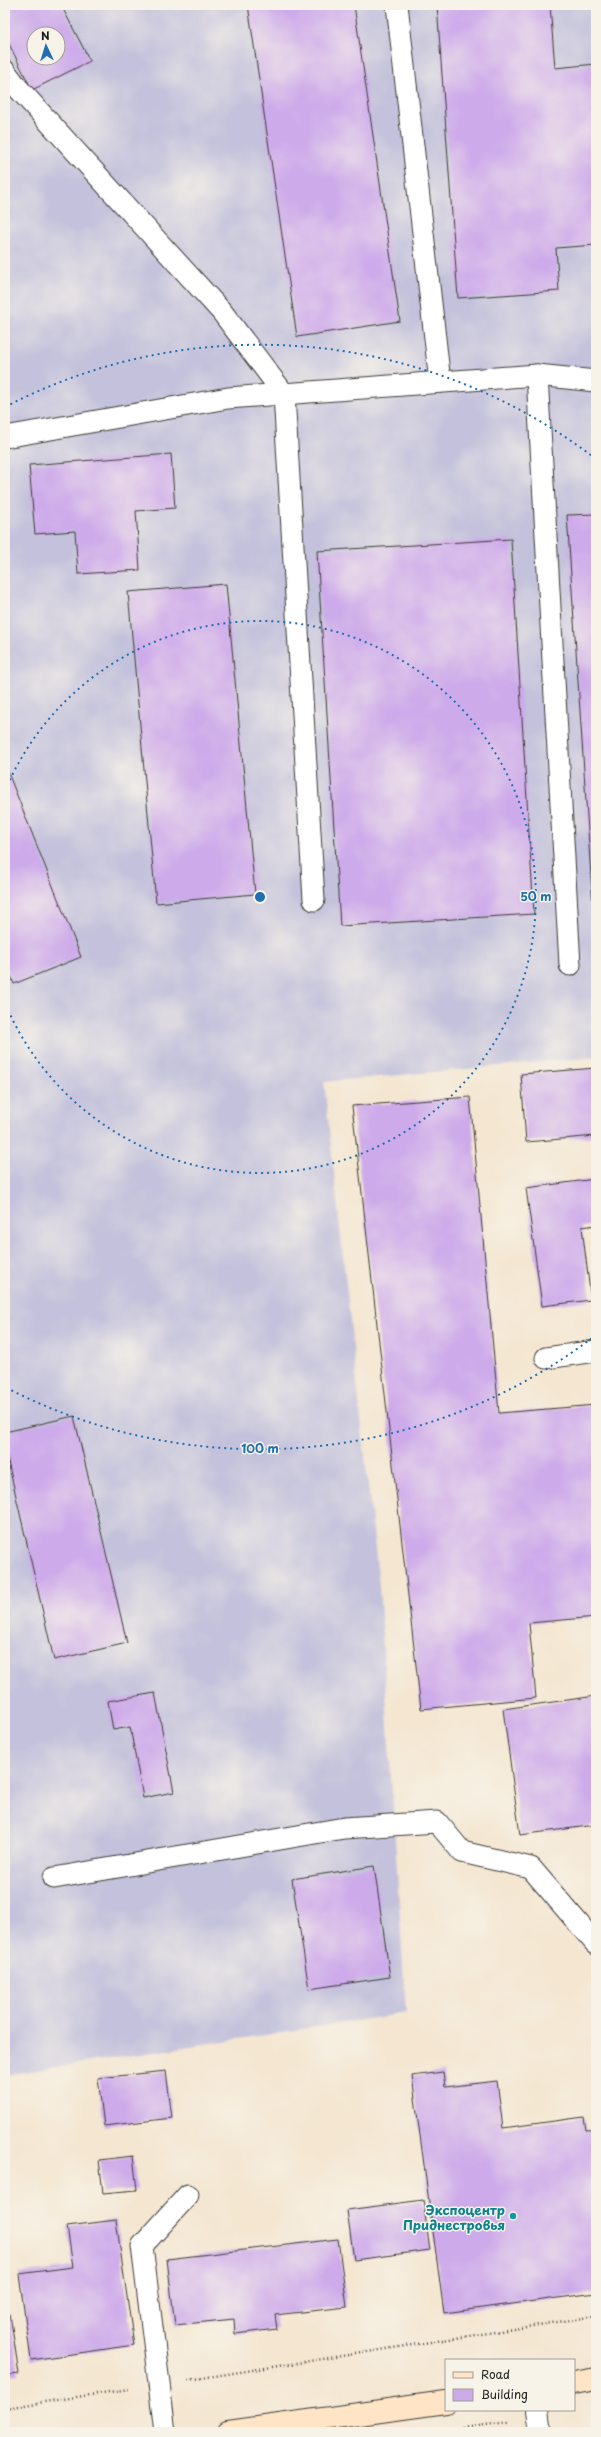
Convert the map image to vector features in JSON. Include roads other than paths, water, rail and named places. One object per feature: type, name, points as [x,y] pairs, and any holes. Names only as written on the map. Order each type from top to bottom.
[{"type":"street","points":[[575,2383],[596,2379]]},
{"type":"street","points":[[228,2432],[445,2402]]},
{"type":"lane","points":[[397,5],[440,382]]},
{"type":"lane","points":[[5,71],[16,87],[222,312],[284,394],[314,900]]},
{"type":"lane","points":[[537,375],[570,965]]},
{"type":"lane","points":[[5,437],[228,398],[537,375],[596,381]]},
{"type":"lane","points":[[546,1358],[596,1351]]},
{"type":"lane","points":[[54,1878],[344,1828],[437,1822],[462,1852],[531,1868],[596,1944]]},
{"type":"lane","points":[[165,2432],[142,2246],[188,2195]]},
{"type":"place","name":"Экспоцентр Приднестровья","points":[[513,2216]]}]
